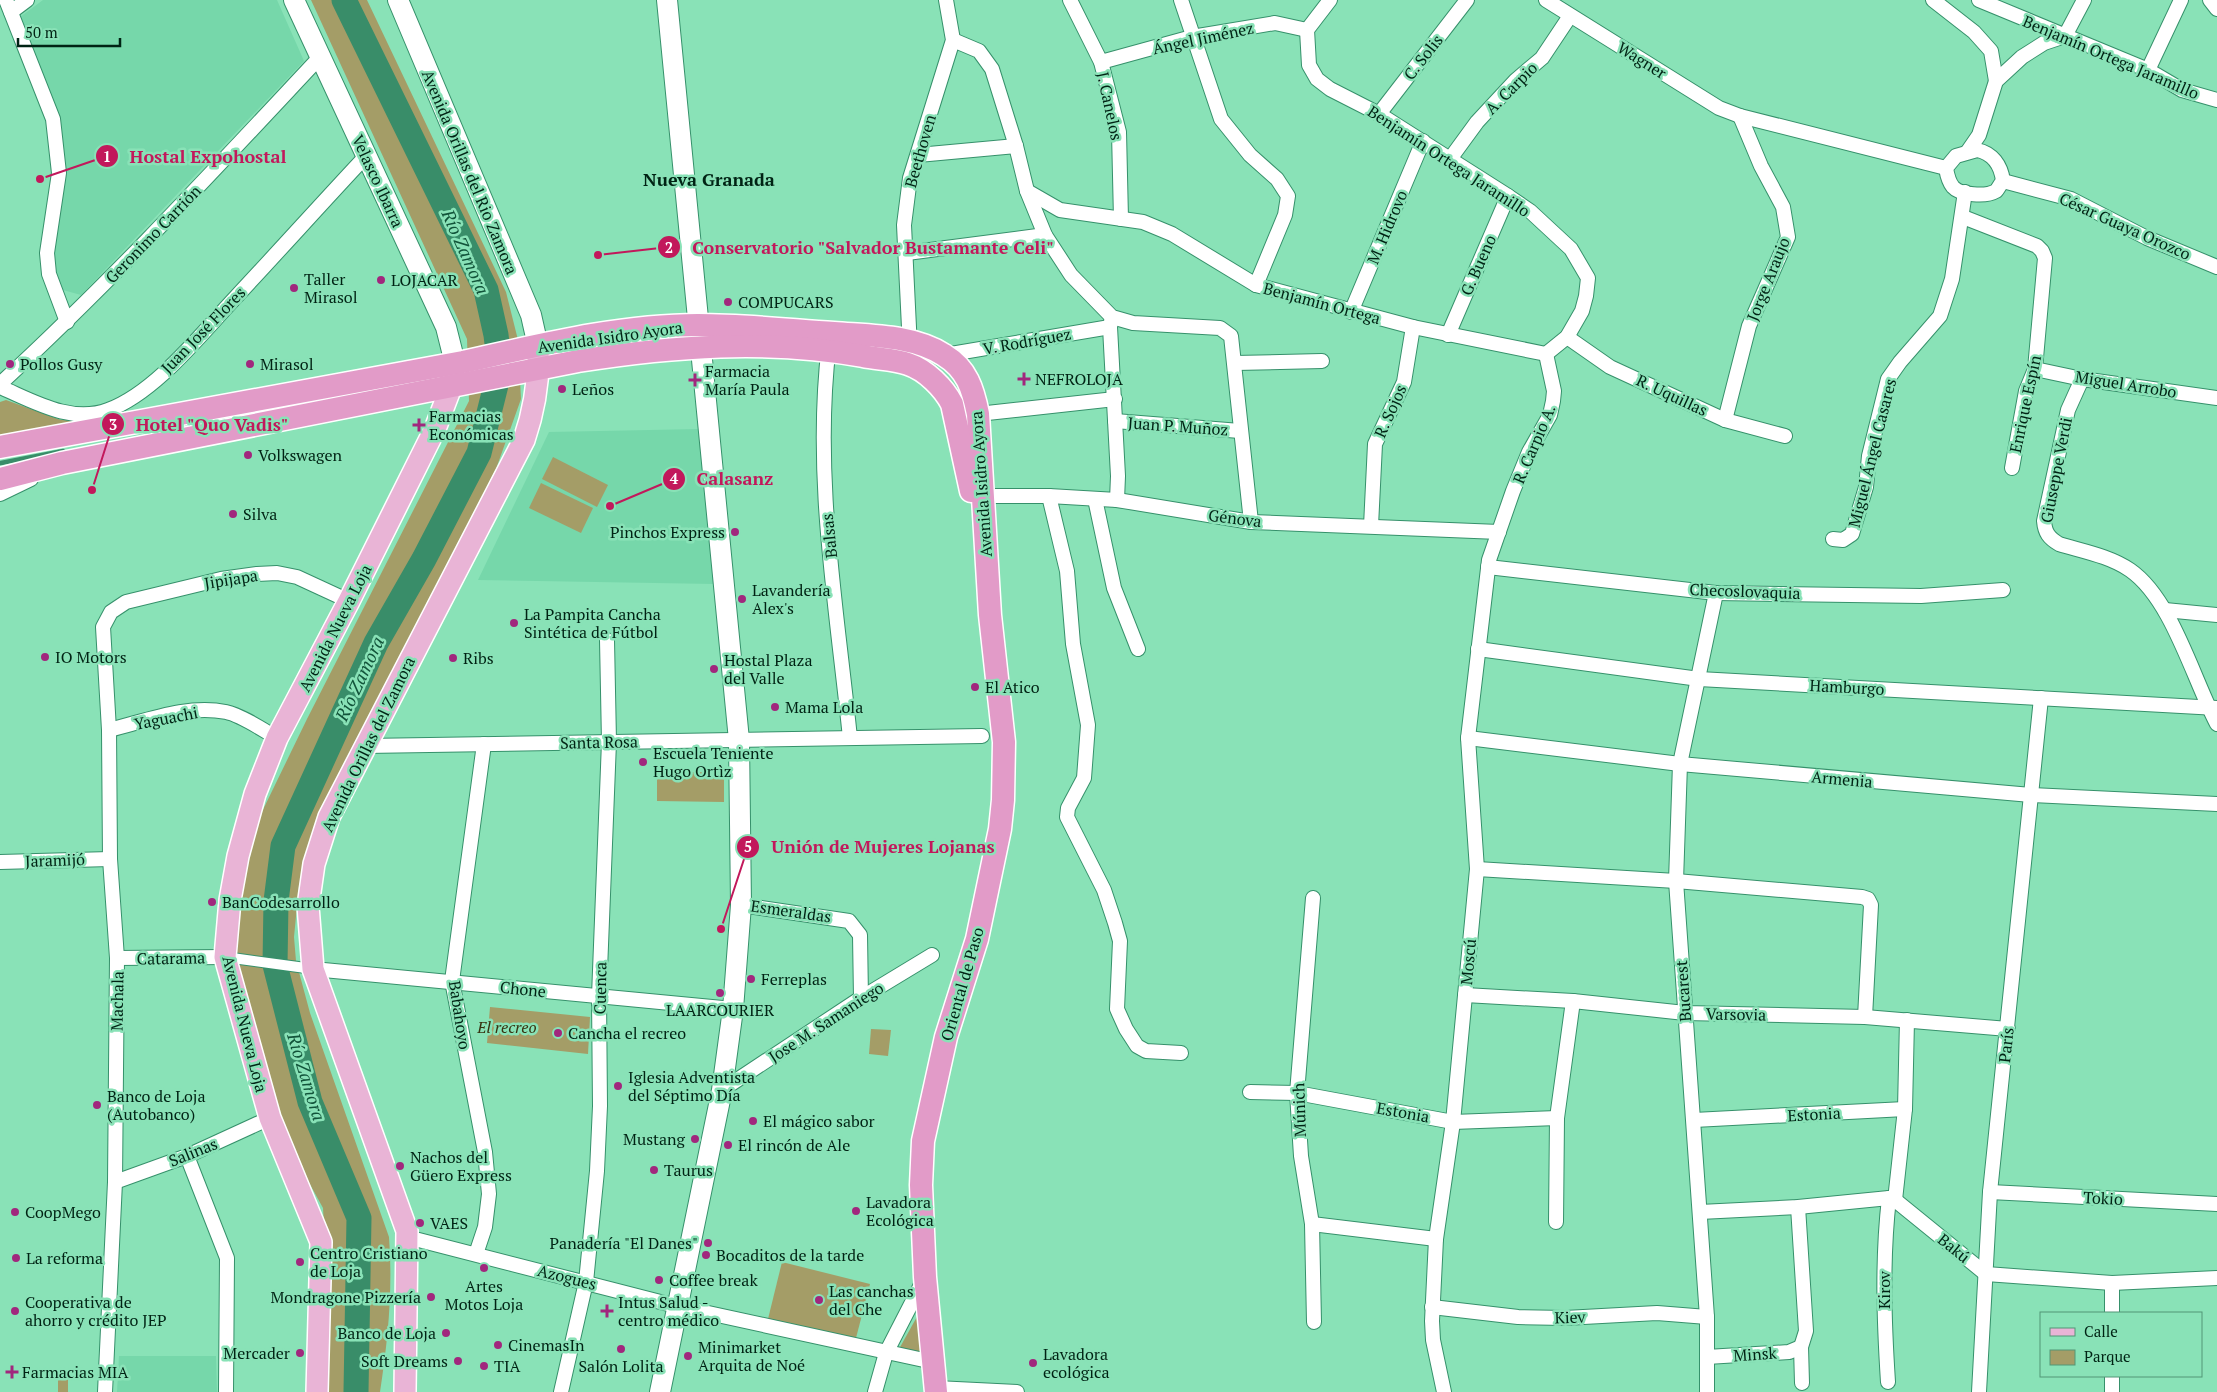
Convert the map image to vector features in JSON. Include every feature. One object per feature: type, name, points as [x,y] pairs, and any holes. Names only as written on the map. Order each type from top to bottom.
[{"type":"highway","name":"Avenida Isidro Ayora","points":[[459,374],[534,347],[617,332],[829,341],[888,337],[910,353],[948,395],[977,496]]},
{"type":"highway","name":"Avenida Isidro Ayora","points":[[0,447],[240,416],[459,374],[534,369],[619,354],[698,335]]},
{"type":"highway","name":"Avenida Isidro Ayora","points":[[910,353],[930,347],[945,355],[960,367],[972,386],[978,414],[977,496],[982,559],[988,575]]},
{"type":"highway","name":"Avenida Isidro Ayora","points":[[0,478],[240,416]]},
{"type":"highway","name":"Oriental de Paso","points":[[936,1390],[925,1277],[921,1185],[923,1141],[946,1037],[977,939],[1000,829],[1003,800],[1004,742],[988,575]]},
{"type":"main road","name":"Velasco Ibarra","points":[[294,0],[446,327],[459,374]]},
{"type":"main road","name":"Avenida Orillas del Rio Zamora","points":[[398,0],[531,315],[534,347]]},
{"type":"main road","points":[[660,1392],[676,1306],[722,1090],[733,1009],[741,905],[739,740],[698,335],[667,0]]},
{"type":"main road","name":"Avenida Orillas del Zamora","points":[[405,1392],[407,1231],[313,969],[308,906],[314,864],[329,816],[524,440],[532,417],[534,347]]},
{"type":"main road","name":"Avenida Nueva Loja","points":[[318,1392],[321,1242],[270,1118],[225,957],[230,900],[238,856],[255,794],[277,738],[349,601],[435,429],[459,374]]},
{"type":"street","points":[[27,0],[8,6],[53,119],[58,172],[47,253],[49,274],[67,322]]},
{"type":"street","name":"Beethoven","points":[[910,353],[904,226],[910,178],[953,40],[946,0]]},
{"type":"street","name":"J. Canelos","points":[[1070,0],[1101,62],[1119,132],[1121,219]]},
{"type":"street","points":[[1181,0],[1221,119],[1250,155],[1277,179],[1288,196],[1285,214],[1256,285]]},
{"type":"street","points":[[1307,30],[1330,0]]},
{"type":"street","name":"C. Solis","points":[[1379,114],[1467,0]]},
{"type":"street","name":"Wagner","points":[[1546,0],[1719,108],[1740,116]]},
{"type":"street","points":[[1933,0],[1974,32],[1991,50],[1996,82],[1979,135],[1968,151]]},
{"type":"street","name":"Benjamín Ortega Jaramillo","points":[[1979,0],[2148,70],[2182,90],[2217,100]]},
{"type":"street","points":[[1996,82],[2022,57],[2044,43],[2065,36],[2084,0]]},
{"type":"street","points":[[2148,70],[2181,0]]},
{"type":"street","points":[[2210,0],[2217,9]]},
{"type":"street","name":"A. Carpio","points":[[1450,159],[1477,122],[1516,80],[1542,58],[1570,16]]},
{"type":"street","name":"Ángel Jiménez","points":[[1101,62],[1192,37],[1275,23],[1307,30]]},
{"type":"street","name":"Benjamín Ortega Jaramillo","points":[[1307,30],[1309,65],[1317,79],[1330,89],[1379,114],[1508,196],[1530,211],[1571,249],[1588,278],[1582,311],[1567,336],[1546,354]]},
{"type":"street","points":[[953,40],[979,52],[992,69],[1016,146],[1027,191],[1045,235],[1071,275],[1111,322],[1118,476],[1117,500]]},
{"type":"street","name":"Geronimo Carrión","points":[[0,385],[67,322],[196,190],[320,57]]},
{"type":"street","points":[[1740,116],[1946,168]]},
{"type":"street","name":"Jorge Araujo","points":[[1725,420],[1748,326],[1788,238],[1783,207],[1761,166],[1740,116]]},
{"type":"street","points":[[1946,168],[1949,180],[1954,188],[1965,192],[1981,194],[1996,190],[2003,181],[2002,169],[1986,152],[1979,135]]},
{"type":"street","name":"M. Hidrovo","points":[[1351,312],[1422,141]]},
{"type":"street","points":[[918,155],[1016,146]]},
{"type":"street","points":[[1946,168],[1956,156],[1968,151],[1986,152]]},
{"type":"street","name":"Juan José Flores","points":[[0,385],[58,411],[84,414],[107,411],[135,396],[174,363],[366,156]]},
{"type":"street","name":"César Guaya Orozco","points":[[2003,181],[2071,199],[2147,238],[2217,267]]},
{"type":"street","name":"Benjamín Ortega","points":[[1027,191],[1060,210],[1143,222],[1172,234],[1256,285],[1351,312],[1413,327],[1546,354]]},
{"type":"street","name":"Miguel Ángel Casares","points":[[1833,539],[1843,540],[1852,534],[1866,487],[1869,456],[1888,379],[1900,362],[1940,316],[1952,279],[1963,217],[1965,192]]},
{"type":"street","name":"G. Bueno","points":[[1448,335],[1508,196]]},
{"type":"street","name":"Enrique Espín","points":[[1963,217],[2037,246],[2045,258],[2035,369],[2026,391],[2012,468]]},
{"type":"street","points":[[906,253],[1045,235]]},
{"type":"street","points":[[1111,322],[1220,328],[1231,336],[1251,522]]},
{"type":"street","name":"V. Rodríguez","points":[[945,355],[1111,322]]},
{"type":"street","name":"R. Sojos","points":[[1371,526],[1375,444],[1404,382],[1413,327]]},
{"type":"street","name":"R. Uquillas","points":[[1567,336],[1610,367],[1725,420],[1785,436]]},
{"type":"street","name":"Balsas","points":[[829,341],[824,408],[826,505],[850,738]]},
{"type":"street","name":"R. Carpio A.","points":[[1499,532],[1529,452],[1550,415],[1554,391],[1546,354]]},
{"type":"street","points":[[1234,363],[1322,361]]},
{"type":"street","name":"Miguel Arrobo","points":[[2035,369],[2217,398]]},
{"type":"street","name":"Giuseppe Verdi","points":[[2082,378],[2068,410],[2044,521],[2045,530],[2050,539],[2058,544],[2114,561],[2130,570],[2165,610],[2213,708],[2217,724]]},
{"type":"street","points":[[978,414],[1114,399]]},
{"type":"street","name":"Juan P. Muñoz","points":[[1115,422],[1240,431]]},
{"type":"street","points":[[0,494],[62,463]]},
{"type":"street","name":"Génova","points":[[977,496],[1049,496],[1117,500],[1251,522],[1499,532]]},
{"type":"street","points":[[1049,496],[1067,571],[1073,644],[1088,725],[1084,778],[1068,808],[1067,817],[1104,890],[1120,941],[1117,1009],[1126,1029],[1137,1046],[1146,1051],[1181,1053]]},
{"type":"street","points":[[1095,499],[1114,588],[1138,649]]},
{"type":"street","name":"Moscú","points":[[1444,1392],[1433,1340],[1432,1307],[1436,1239],[1453,1122],[1477,868],[1468,738],[1488,567],[1499,532]]},
{"type":"street","name":"Checoslovaquia","points":[[1488,567],[1716,592],[1921,596],[2003,590]]},
{"type":"street","name":"Jipijapa","points":[[112,612],[126,602],[221,579],[277,573],[297,577],[349,601]]},
{"type":"street","name":"Bucarest","points":[[1707,1392],[1707,1317],[1676,881],[1680,764],[1716,592]]},
{"type":"street","points":[[2165,610],[2217,615]]},
{"type":"street","name":"Machala","points":[[105,1392],[115,1182],[117,958],[110,858],[108,730],[103,627],[112,612]]},
{"type":"street","name":"Cuenca","points":[[561,1392],[586,1282],[600,1124],[600,996],[609,742],[607,640]]},
{"type":"street","name":"Hamburgo","points":[[1478,649],[1699,679],[2213,708]]},
{"type":"street","name":"París","points":[[1979,1392],[1990,1192],[2041,698]]},
{"type":"street","name":"Yaguachi","points":[[108,730],[190,710],[210,710],[227,712],[277,738]]},
{"type":"street","name":"Santa Rosa","points":[[365,746],[982,736]]},
{"type":"street","name":"Armenia","points":[[1468,738],[1680,764],[2031,795],[2217,804]]},
{"type":"street","name":"Babahoyo","points":[[476,1254],[485,1227],[489,1194],[485,1152],[452,981],[484,744]]},
{"type":"street","name":"Jaramijó","points":[[0,862],[110,858]]},
{"type":"street","points":[[1477,868],[1676,881],[1868,899],[1870,905],[1865,1017]]},
{"type":"street","name":"Múnich","points":[[1313,898],[1297,1093],[1301,1156],[1312,1224],[1314,1322]]},
{"type":"street","name":"Esmeraldas","points":[[741,905],[849,921],[860,935],[861,998]]},
{"type":"street","name":"Jose M. Samaniego","points":[[722,1090],[861,998],[932,955]]},
{"type":"street","points":[[225,957],[313,969]]},
{"type":"street","name":"Catarama","points":[[117,958],[225,957]]},
{"type":"street","name":"Chone","points":[[313,969],[733,1009]]},
{"type":"street","name":"Varsovia","points":[[1465,995],[1573,1001],[1685,1012],[1865,1017],[2008,1029]]},
{"type":"street","points":[[1556,1222],[1557,1118],[1573,1001]]},
{"type":"street","name":"Kirov","points":[[1888,1382],[1883,1301],[1885,1236],[1904,1109],[1907,1020]]},
{"type":"street","name":"Estonia","points":[[1250,1092],[1297,1093],[1453,1122],[1557,1118]]},
{"type":"street","name":"Estonia","points":[[1694,1120],[1904,1109]]},
{"type":"street","name":"Salinas","points":[[115,1182],[188,1156],[270,1118]]},
{"type":"street","points":[[188,1156],[227,1258],[226,1392]]},
{"type":"street","name":"Tokio","points":[[1990,1192],[2217,1204]]},
{"type":"street","points":[[1700,1212],[1798,1207],[1892,1199]]},
{"type":"street","name":"Bakú","points":[[1892,1199],[1986,1274],[2112,1283],[2217,1278]]},
{"type":"street","points":[[1798,1207],[1806,1332],[1801,1347],[1802,1383]]},
{"type":"street","points":[[1312,1224],[1436,1239]]},
{"type":"street","name":"Azogues","points":[[407,1237],[676,1306],[932,1362]]},
{"type":"street","points":[[875,1392],[886,1353],[925,1277]]},
{"type":"street","points":[[2112,1283],[2112,1312]]},
{"type":"street","name":"Kiev","points":[[1432,1307],[1518,1317],[1565,1318],[1657,1313],[1707,1317]]},
{"type":"street","name":"Minsk","points":[[1707,1357],[1789,1352],[1801,1347]]},
{"type":"street","points":[[2112,1377],[2112,1392]]},
{"type":"street","points":[[936,1390],[1017,1392]]},
{"type":"shaded area","points":[[43,0],[277,0],[304,61],[81,295],[63,290],[55,280],[46,256],[62,176],[62,131],[16,20]]},
{"type":"shaded area","points":[[700,429],[714,584],[478,580],[549,432]]},
{"type":"shaded area","points":[[119,1356],[216,1356],[217,1392],[117,1392]]},
{"type":"green space","points":[[311,0],[367,0],[506,292],[518,340],[521,399],[496,469],[311,839],[299,886],[294,937],[296,961],[310,1013],[389,1237],[389,1315],[380,1392],[327,1392],[328,1295],[323,1208],[279,1128],[231,941],[258,820],[307,719],[469,401],[467,339]]},
{"type":"green space","points":[[6,400],[61,420],[87,421],[0,436],[0,402]]},
{"type":"green space","points":[[553,457],[608,485],[597,507],[542,479]]},
{"type":"green space","points":[[541,483],[593,508],[581,533],[529,508]]},
{"type":"green space","points":[[657,772],[724,772],[724,802],[657,801]]},
{"type":"green space","name":"Cancha el recreo","points":[[490,1007],[590,1017],[588,1054],[487,1043]]},
{"type":"green space","points":[[871,1029],[891,1030],[888,1056],[869,1054]]},
{"type":"green space","name":"Las canchas del Che","points":[[782,1262],[870,1284],[856,1338],[768,1319]]},
{"type":"green space","points":[[923,1306],[924,1354],[899,1349]]},
{"type":"green space","points":[[58,1373],[68,1374],[68,1392],[58,1392]]},
{"type":"waterway","name":"Río Zamora","points":[[344,0],[486,290],[496,335],[500,369],[479,453],[424,559],[376,643],[283,846],[276,901],[275,965],[310,1102],[359,1218],[356,1392]]},
{"type":"waterway","points":[[1,463],[63,451]]},
{"type":"place","name":"Hostal Expohostal","points":[[40,179]]},
{"type":"place","name":"Conservatorio \"Salvador Bustamante Celi\"","points":[[598,255]]},
{"type":"place","name":"LOJACAR","points":[[381,280]]},
{"type":"place","name":"Taller Mirasol","points":[[294,288]]},
{"type":"place","name":"COMPUCARS","points":[[728,302]]},
{"type":"place","name":"Pollos Gusy","points":[[10,364]]},
{"type":"place","name":"Mirasol","points":[[250,364]]},
{"type":"place","name":"NEFROLOJA","points":[[1024,379]]},
{"type":"place","name":"Farmacia María Paula","points":[[695,380]]},
{"type":"place","name":"Leños","points":[[562,389]]},
{"type":"place","name":"Farmacias Económicas","points":[[419,425]]},
{"type":"place","name":"Volkswagen","points":[[248,455]]},
{"type":"place","name":"Hotel \"Quo Vadis\"","points":[[92,490]]},
{"type":"place","name":"Calasanz","points":[[610,506]]},
{"type":"place","name":"Silva","points":[[233,514]]},
{"type":"place","name":"Pinchos Express","points":[[735,532]]},
{"type":"place","name":"Lavandería Alex's","points":[[742,599]]},
{"type":"place","name":"La Pampita Cancha Sintética de Fútbol","points":[[514,623]]},
{"type":"place","name":"IO Motors","points":[[45,657]]},
{"type":"place","name":"Ribs","points":[[453,658]]},
{"type":"place","name":"Hostal Plaza del Valle","points":[[714,669]]},
{"type":"place","name":"El Atico","points":[[975,687]]},
{"type":"place","name":"Mama Lola","points":[[775,707]]},
{"type":"place","name":"Escuela Teniente Hugo Ortìz","points":[[643,762]]},
{"type":"place","name":"BanCodesarrollo","points":[[212,902]]},
{"type":"place","name":"Unión de Mujeres Lojanas","points":[[721,929]]},
{"type":"place","name":"Ferreplas","points":[[751,979]]},
{"type":"place","name":"LAARCOURIER","points":[[720,993]]},
{"type":"place","name":"Cancha el recreo","points":[[558,1033]]},
{"type":"place","name":"Iglesia Adventista del Séptimo Día","points":[[618,1086]]},
{"type":"place","name":"Banco de Loja (Autobanco)","points":[[97,1105]]},
{"type":"place","name":"El mágico sabor","points":[[753,1121]]},
{"type":"place","name":"Mustang","points":[[695,1139]]},
{"type":"place","name":"El rincón de Ale","points":[[728,1145]]},
{"type":"place","name":"Nachos del Güero Express","points":[[400,1166]]},
{"type":"place","name":"Taurus","points":[[654,1170]]},
{"type":"place","name":"Lavadora Ecológica","points":[[856,1211]]},
{"type":"place","name":"CoopMego","points":[[15,1212]]},
{"type":"place","name":"VAES","points":[[420,1223]]},
{"type":"place","name":"Panadería \"El Danes\"","points":[[708,1243]]},
{"type":"place","name":"Bocaditos de la tarde","points":[[706,1255]]},
{"type":"place","name":"La reforma","points":[[16,1258]]},
{"type":"place","name":"Centro Cristiano de Loja","points":[[300,1262]]},
{"type":"place","name":"Artes Motos Loja","points":[[484,1268]]},
{"type":"place","name":"Coffee break","points":[[659,1280]]},
{"type":"place","name":"Mondragone Pizzería","points":[[431,1297]]},
{"type":"place","name":"Las canchas del Che","points":[[819,1300]]},
{"type":"place","name":"Cooperativa de ahorro y crédito JEP","points":[[15,1311]]},
{"type":"place","name":"Intus Salud - centro médico","points":[[607,1311]]},
{"type":"place","name":"Banco de Loja","points":[[446,1333]]},
{"type":"place","name":"CinemasIn","points":[[498,1345]]},
{"type":"place","name":"Salón Lolita","points":[[621,1349]]},
{"type":"place","name":"Mercader","points":[[300,1353]]},
{"type":"place","name":"Minimarket Arquita de Noé","points":[[688,1356]]},
{"type":"place","name":"Soft Dreams","points":[[458,1361]]},
{"type":"place","name":"Lavadora ecológica","points":[[1033,1363]]},
{"type":"place","name":"TIA","points":[[484,1366]]},
{"type":"place","name":"Farmacias MIA","points":[[12,1372]]},
{"type":"district","name":"Nueva Granada","points":[[709,180]]},
{"type":"park label","name":"El recreo","points":[[507,1027]]}]
